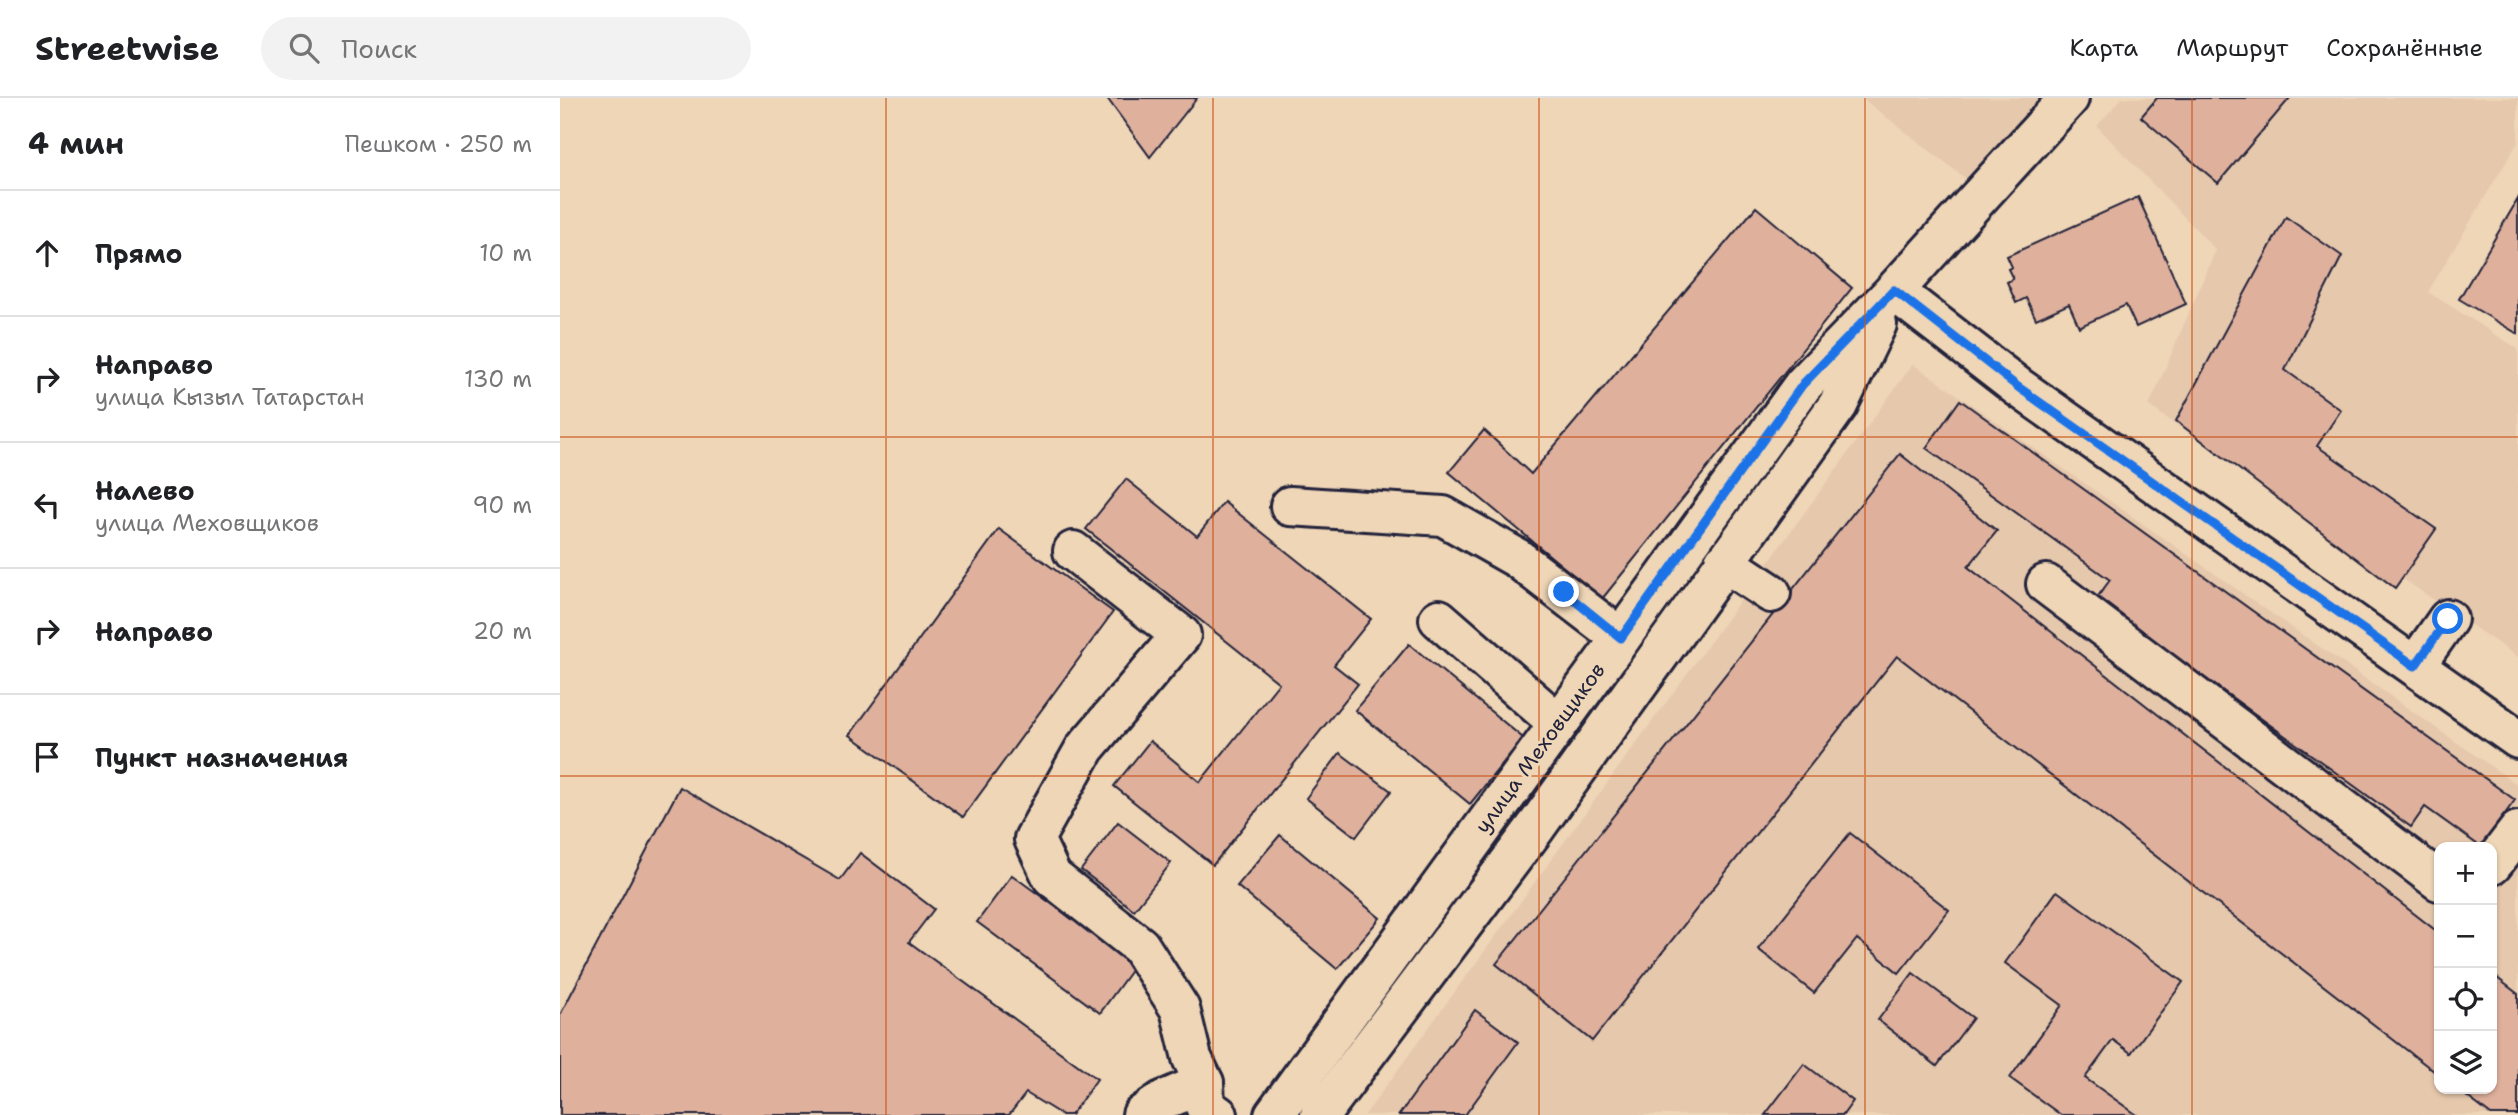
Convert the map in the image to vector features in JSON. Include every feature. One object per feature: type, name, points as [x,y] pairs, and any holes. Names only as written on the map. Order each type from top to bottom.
[{"type":"main road","name":"улица Меховщиков","points":[[1274,1115],[1803,384],[1894,290],[2070,98]]},
{"type":"main road","name":"улица Меховщиков","points":[[1321,1115],[1495,884],[1838,405],[1894,290]]},
{"type":"main road","points":[[1894,290],[2018,387],[2518,738]]},
{"type":"main road","points":[[1290,506],[1443,516],[1517,558],[1621,638]]},
{"type":"main road","points":[[1073,551],[1181,635],[1085,748],[1034,839],[1052,877],[1140,946],[1180,1009],[1192,1058],[1211,1099],[1163,1101],[1142,1115]]},
{"type":"main road","points":[[1724,562],[1771,593]]},
{"type":"main road","points":[[2046,584],[2434,877]]},
{"type":"main road","points":[[1439,619],[1558,723]]},
{"type":"main road","points":[[2415,666],[2448,619]]},
{"type":"main road","points":[[2497,858],[2518,831]]},
{"type":"shaded area","points":[[1862,98],[2042,98],[1970,182]]},
{"type":"shaded area","points":[[2122,98],[2518,98],[2518,142],[2428,292],[2518,349],[2518,657],[2149,406],[2216,250],[2097,126]]},
{"type":"shaded area","points":[[1913,364],[2518,785],[2518,1115],[1365,1115]]},
{"type":"building","points":[[1107,98],[1197,98],[1150,157]]},
{"type":"building","points":[[2157,98],[2290,98],[2218,183],[2141,117]]},
{"type":"building","points":[[2138,197],[2186,304],[2136,327],[2126,305],[2079,327],[2069,304],[2036,319],[2026,298],[2016,303],[2007,282],[2013,279],[2008,269],[2012,267],[2007,256]]},
{"type":"building","points":[[2518,199],[2518,334],[2459,299]]},
{"type":"building","points":[[1756,207],[1852,288],[1602,599],[1449,472],[1484,430],[1531,474]]},
{"type":"building","points":[[2286,217],[2342,256],[2285,370],[2341,410],[2317,446],[2436,529],[2395,588],[2176,421]]},
{"type":"building","points":[[1960,400],[2515,800],[2485,842],[2474,842],[2425,807],[2411,827],[2096,599],[2110,580],[1926,448]]},
{"type":"building","points":[[1900,454],[1997,531],[1968,567],[2434,929],[2434,1071],[1897,656],[1592,1041],[1496,964]]},
{"type":"building","points":[[1126,479],[1197,536],[1224,502],[1371,619],[1334,665],[1358,684],[1213,865],[1114,786],[1150,741],[1200,782],[1279,683],[1086,529]]},
{"type":"building","points":[[999,529],[1113,612],[963,817],[850,735]]},
{"type":"building","points":[[1409,644],[1523,738],[1470,804],[1355,710]]},
{"type":"building","points":[[1340,753],[1391,791],[1356,837],[1306,798]]},
{"type":"building","points":[[680,787],[840,880],[860,853],[934,909],[909,942],[1097,1079],[1071,1115],[1062,1115],[1026,1093],[1009,1115],[560,1115],[560,1015]]},
{"type":"building","points":[[1118,822],[1171,863],[1134,910],[1081,870]]},
{"type":"building","points":[[1850,833],[1949,910],[1899,973],[1857,939],[1814,993],[1758,949]]},
{"type":"building","points":[[1280,835],[1380,918],[1337,969],[1237,886]]},
{"type":"building","points":[[1012,875],[1135,965],[1100,1013],[977,922]]},
{"type":"building","points":[[2057,891],[2183,982],[2131,1053],[2113,1040],[2085,1078],[2137,1115],[2061,1115],[2010,1078],[2062,1005],[2005,963]]},
{"type":"building","points":[[1913,973],[1973,1018],[1937,1066],[1878,1020]]},
{"type":"building","points":[[2497,978],[2518,994],[2518,1115],[2491,1115],[2464,1094],[2497,1094]]},
{"type":"building","points":[[1475,1010],[1518,1042],[1465,1115],[1399,1115]]},
{"type":"building","points":[[1804,1064],[1853,1101],[1843,1115],[1765,1115]]},
{"type":"route","points":[[1564,592],[1621,638],[1803,384],[1894,290],[2018,387],[2415,666],[2448,619]]}]
